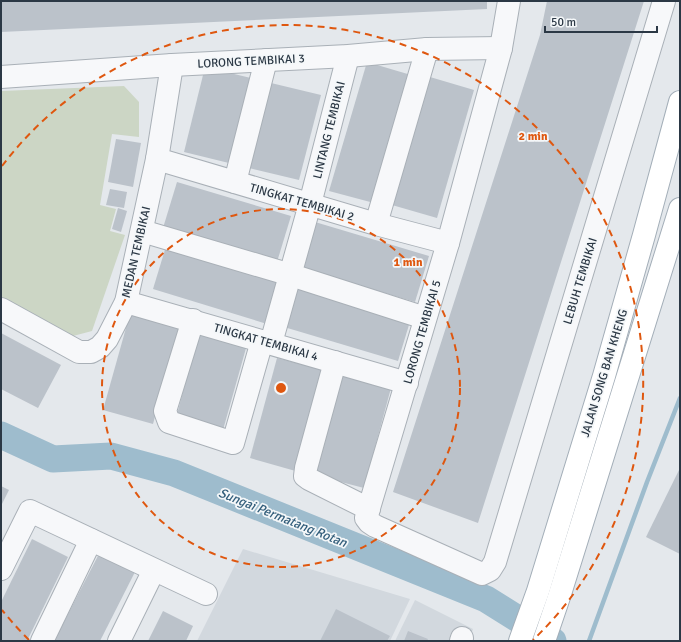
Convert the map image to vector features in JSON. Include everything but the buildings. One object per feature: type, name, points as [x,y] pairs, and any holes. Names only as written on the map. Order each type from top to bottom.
[{"type":"main road","name":"JALAN SONG BAN KHENG","points":[[520,641],[538,591],[604,376],[678,113]]},
{"type":"main road","name":"JALAN SONG BAN KHENG","points":[[544,641],[680,209]]},
{"type":"street","name":"LORONG TEMBIKAI 5","points":[[369,509],[448,242],[501,48],[508,1]]},
{"type":"street","name":"LEBUH TEMBIKAI","points":[[369,509],[366,518],[375,526],[482,574],[490,570],[495,562],[664,1]]},
{"type":"street","name":"LORONG TEMBIKAI 3","points":[[1,77],[172,65],[348,56],[427,49],[501,48]]},
{"type":"street","points":[[376,224],[427,49]]},
{"type":"street","name":"LINTANG TEMBIKAI","points":[[193,320],[165,411],[169,422],[232,443],[291,274],[348,56]]},
{"type":"street","points":[[235,182],[266,60]]},
{"type":"street","name":"MEDAN TEMBIKAI","points":[[1,309],[79,352],[85,353],[96,350],[107,339],[126,302],[157,159],[172,65]]},
{"type":"street","name":"TINGKAT TEMBIKAI 2","points":[[157,159],[376,224],[448,242]]},
{"type":"street","points":[[142,231],[291,274],[425,318]]},
{"type":"street","name":"TINGKAT TEMBIKAI 4","points":[[126,302],[193,320],[407,383]]},
{"type":"street","points":[[336,362],[305,476],[369,509]]},
{"type":"street","points":[[1,569],[8,539],[30,510],[206,594]]},
{"type":"street","points":[[42,641],[91,540]]},
{"type":"street","points":[[119,641],[154,570]]},
{"type":"shaded area","points":[[243,549],[410,599],[390,641],[197,641]]},
{"type":"shaded area","points":[[415,600],[473,629],[469,641],[395,641]]},
{"type":"green space","points":[[124,86],[139,102],[139,137],[112,134],[100,205],[116,209],[110,231],[125,235],[92,331],[73,336],[1,297],[1,91]]},
{"type":"waterway","points":[[589,641],[647,482],[680,398]]},
{"type":"waterway","name":"Sungai Permatang Rotan","points":[[1,435],[53,459],[111,456],[174,473],[486,599],[553,641]]}]
